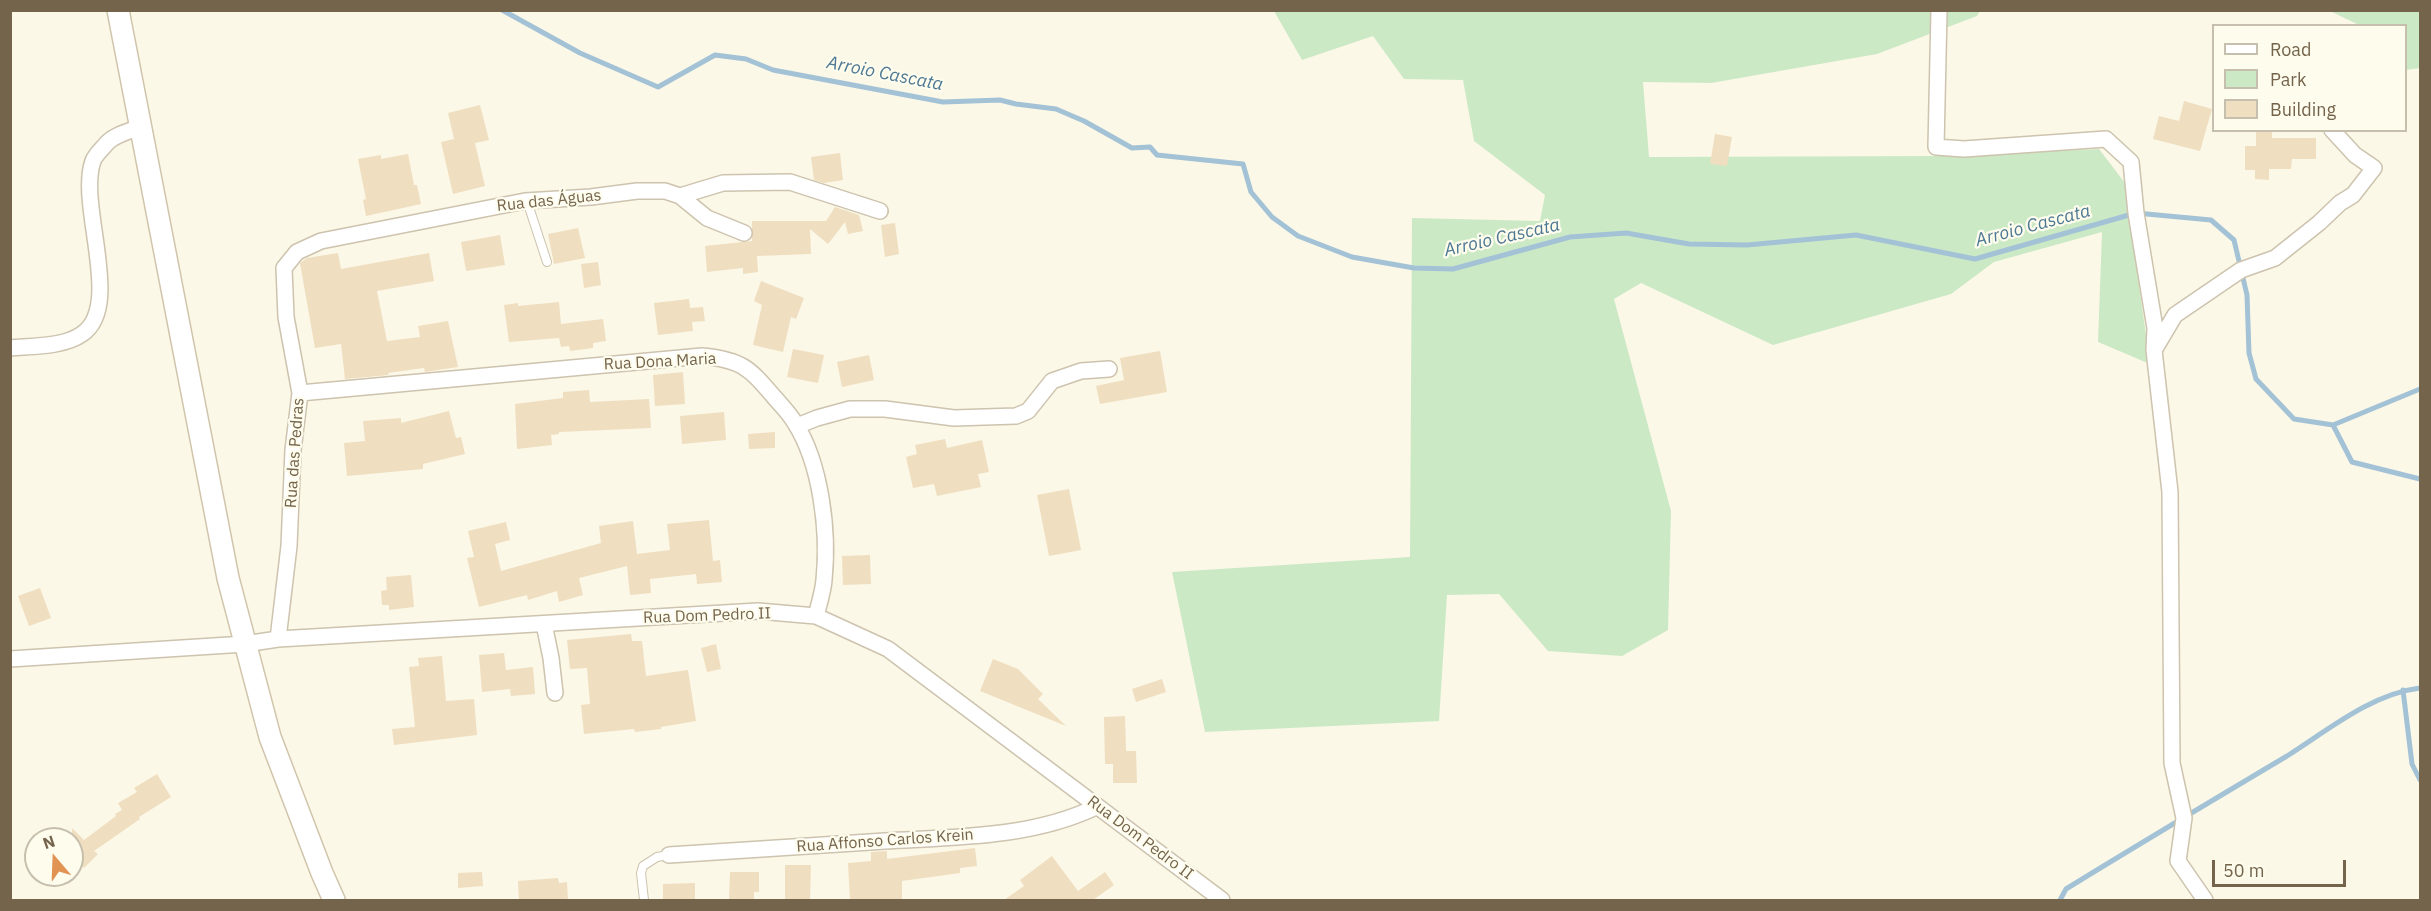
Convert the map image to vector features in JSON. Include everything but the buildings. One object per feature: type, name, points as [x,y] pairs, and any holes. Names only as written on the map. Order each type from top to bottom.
[{"type":"main road","points":[[118,10],[228,578],[270,737],[302,824],[334,900]]},
{"type":"street","points":[[1939,11],[1936,147],[1964,149],[2106,139],[2131,162],[2136,213],[2155,328],[2154,350],[2170,492],[2172,763],[2184,818],[2178,861],[2205,900]]},
{"type":"street","points":[[10,348],[66,341],[80,336],[91,328],[96,314],[100,285],[90,184],[93,160],[109,141],[140,127]]},
{"type":"street","points":[[2154,350],[2175,315],[2241,270],[2275,258],[2340,203],[2353,195],[2374,168],[2355,155],[2334,132]]},
{"type":"street","points":[[680,196],[723,183],[790,183],[880,211]]},
{"type":"street","name":"Rua das Águas","points":[[284,268],[297,252],[321,241],[527,201],[591,197],[637,191],[665,191],[680,196],[707,218],[744,233]]},
{"type":"street","name":"Rua das Pedras","points":[[278,639],[289,546],[293,450],[300,393],[286,317],[284,268]]},
{"type":"street","name":"Rua Dona Maria","points":[[300,393],[702,356],[728,358],[746,367],[759,378],[797,426],[813,463],[825,541],[824,580],[816,616]]},
{"type":"street","points":[[797,426],[817,418],[850,410],[885,409],[954,418],[1016,416],[1029,411],[1052,381],[1081,371],[1109,369]]},
{"type":"street","name":"Rua Dom Pedro II","points":[[10,659],[245,644],[278,639],[758,611],[816,616],[888,649],[1222,900]]},
{"type":"street","points":[[544,624],[552,658],[555,693]]},
{"type":"street","name":"Rua Affonso Carlos Krein","points":[[669,855],[983,835],[1047,825],[1075,817],[1096,807]]},
{"type":"lane","points":[[527,201],[547,262]]},
{"type":"lane","points":[[644,900],[641,873],[643,867],[657,857],[669,855]]},
{"type":"green space","points":[[1274,11],[1980,11],[1977,16],[1877,54],[1711,83],[1643,82],[1649,157],[1935,156],[2099,149],[2125,183],[2150,364],[2098,342],[2102,232],[1994,262],[1951,294],[1773,345],[1641,283],[1614,299],[1671,511],[1668,630],[1622,656],[1548,651],[1499,594],[1447,595],[1439,721],[1205,732],[1172,572],[1410,557],[1412,218],[1540,221],[1545,195],[1474,141],[1463,80],[1404,79],[1373,36],[1302,60]]},
{"type":"green space","points":[[2330,11],[2420,11],[2420,68],[2407,70],[2407,24],[2357,24]]},
{"type":"waterway","name":"Arroio Cascata","points":[[502,10],[580,53],[658,87],[715,55],[746,59],[773,70],[943,102],[1000,100],[1056,109],[1084,121],[1132,148],[1150,147],[1157,155],[1243,164],[1251,192],[1272,217],[1298,236],[1352,257],[1414,268],[1453,269],[1570,237],[1626,233],[1689,244],[1747,245],[1856,235],[1975,259],[2136,213],[2211,220],[2234,240],[2247,295],[2249,353],[2256,379],[2294,419],[2333,425]]},
{"type":"waterway","points":[[2420,389],[2333,425],[2352,462],[2420,479]]},
{"type":"waterway","points":[[2060,900],[2066,889],[2287,756],[2351,714],[2384,698],[2420,688]]},
{"type":"waterway","points":[[2403,690],[2412,764],[2420,780]]}]
